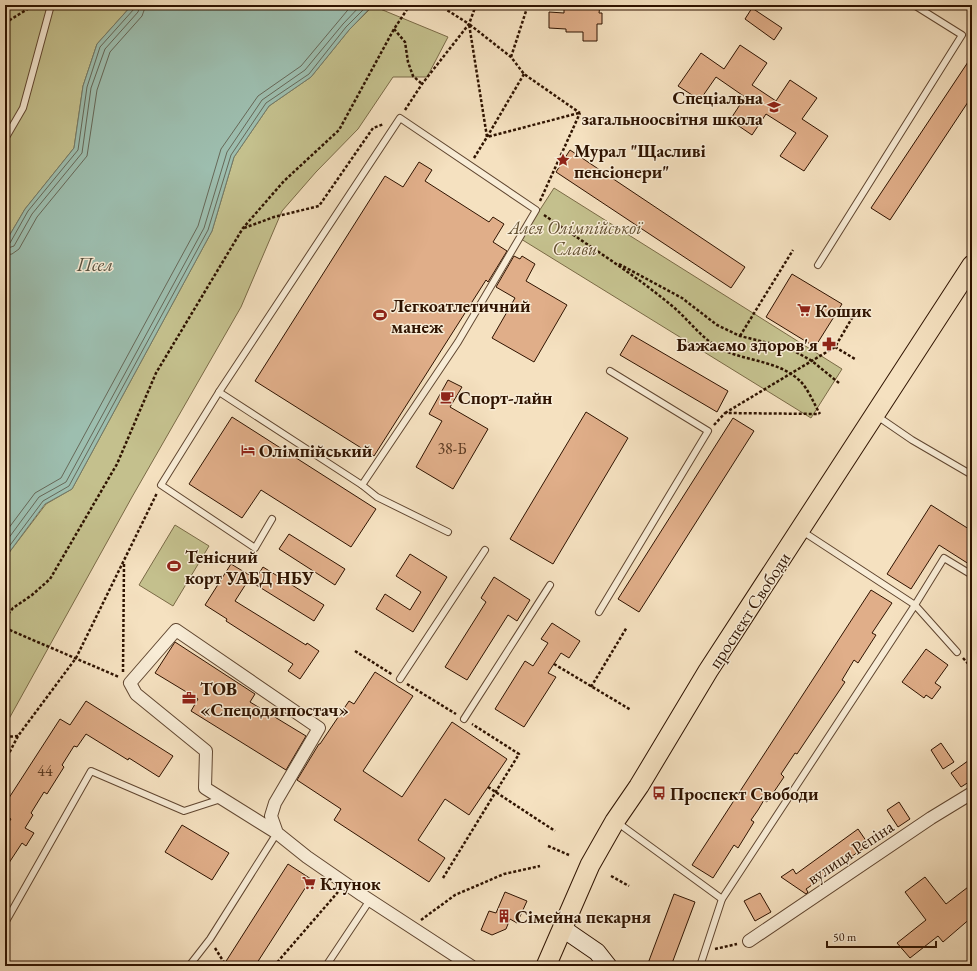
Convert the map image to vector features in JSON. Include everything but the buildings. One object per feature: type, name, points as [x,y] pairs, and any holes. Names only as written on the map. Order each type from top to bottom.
[{"type":"main road","name":"проспект Свободи","points":[[546,966],[590,864],[615,821],[639,786],[708,671],[801,531],[972,265]]},
{"type":"street","points":[[277,833],[271,816],[275,803],[319,728],[176,630],[129,682],[136,694],[206,751],[205,788],[277,833],[307,857],[471,966]]},
{"type":"street","name":"вулиця Рєпіна","points":[[749,941],[931,818],[972,793]]},
{"type":"street","points":[[562,928],[581,939],[596,952],[608,966]]},
{"type":"lane","points":[[5,140],[23,108],[51,5]]},
{"type":"lane","points":[[818,265],[962,35],[914,5]]},
{"type":"lane","points":[[272,519],[255,548],[161,485],[220,392],[400,118],[536,210],[458,342],[362,485]]},
{"type":"lane","points":[[598,612],[708,431],[610,371]]},
{"type":"lane","points":[[220,392],[377,496],[448,532]]},
{"type":"lane","points":[[876,415],[912,440],[972,475]]},
{"type":"lane","points":[[801,531],[915,605],[957,652]]},
{"type":"lane","points":[[400,679],[485,550]]},
{"type":"lane","points":[[700,966],[703,952],[722,899],[915,605],[944,558],[972,575]]},
{"type":"lane","points":[[464,719],[550,585]]},
{"type":"lane","points":[[5,923],[91,771],[184,811],[223,798]]},
{"type":"lane","points":[[615,821],[722,899]]},
{"type":"lane","points":[[189,966],[210,939],[277,833]]},
{"type":"lane","points":[[326,966],[370,900]]},
{"type":"path","points":[[5,23],[34,5]]},
{"type":"path","points":[[5,618],[13,608],[32,595],[50,579],[117,464],[156,373],[243,228],[284,181],[339,130],[394,28],[410,5]]},
{"type":"path","points":[[439,5],[469,24],[511,57],[524,74],[580,113]]},
{"type":"path","points":[[243,228],[274,217],[319,206],[373,128],[400,118],[422,84],[469,24],[476,5]]},
{"type":"path","points":[[511,57],[528,5]]},
{"type":"path","points":[[469,24],[487,137]]},
{"type":"path","points":[[394,28],[405,42],[408,62],[413,76],[422,84]]},
{"type":"path","points":[[470,166],[524,74]]},
{"type":"path","points":[[487,137],[580,113]]},
{"type":"path","points":[[580,113],[536,210],[609,259],[671,304],[696,331],[714,346],[746,358],[772,364],[800,381],[820,414],[725,413]]},
{"type":"path","points":[[740,336],[793,250]]},
{"type":"path","points":[[609,259],[682,298],[717,325],[740,336],[789,348],[812,361],[839,382]]},
{"type":"path","points":[[708,431],[725,413],[835,347],[855,313]]},
{"type":"path","points":[[835,347],[855,359]]},
{"type":"path","points":[[5,761],[18,736],[76,658],[161,485]]},
{"type":"path","points":[[124,560],[122,670],[129,682]]},
{"type":"path","points":[[591,687],[627,627]]},
{"type":"path","points":[[5,628],[129,682]]},
{"type":"path","points":[[355,651],[519,754],[443,878]]},
{"type":"path","points":[[554,664],[631,710]]},
{"type":"path","points":[[5,737],[18,736]]},
{"type":"path","points":[[488,786],[556,831]]},
{"type":"path","points":[[548,846],[569,855]]},
{"type":"path","points":[[411,927],[455,895],[504,874],[540,866]]},
{"type":"path","points":[[611,876],[629,886]]},
{"type":"path","points":[[274,966],[346,883]]},
{"type":"path","points":[[210,939],[225,964]]},
{"type":"path","points":[[703,952],[749,941]]},
{"type":"green space","points":[[5,5],[132,5],[97,44],[83,86],[74,148],[25,209],[5,243]]},
{"type":"green space","points":[[373,6],[448,37],[427,77],[393,77],[358,129],[316,172],[282,211],[241,307],[132,497],[5,726],[5,558],[46,504],[72,489],[212,231],[234,157],[269,106],[311,77],[349,30]]},
{"type":"green space","name":"Алея Олімпійської Слави","points":[[554,188],[842,369],[811,418],[521,239]]},
{"type":"green space","name":"Тенісний корт УАБД НБУ","points":[[175,525],[209,546],[173,606],[139,585]]},
{"type":"water","name":"Псел","points":[[132,5],[373,5],[349,30],[311,77],[269,106],[234,157],[212,231],[72,489],[45,504],[5,558],[5,243],[25,209],[74,148],[83,86],[97,44]]},
{"type":"place","name":"Спеціальна загальноосвітня школа","points":[[774,107]]},
{"type":"place","name":"Мурал \"Щасливі пенсіонери\"","points":[[563,160]]},
{"type":"place","name":"Кошик","points":[[804,310]]},
{"type":"place","name":"Легкоатлетичний манеж","points":[[380,315]]},
{"type":"place","name":"Бажаємо здоров'я","points":[[829,344]]},
{"type":"place","name":"Спорт-лайн","points":[[447,397]]},
{"type":"place","name":"Олімпійський","points":[[248,450]]},
{"type":"place","name":"Тенісний корт УАБД НБУ","points":[[174,566]]},
{"type":"place","name":"ТОВ «Спецодягпостач»","points":[[189,698]]},
{"type":"place","name":"Проспект Свободи","points":[[659,793]]},
{"type":"place","name":"Клунок","points":[[309,883]]},
{"type":"place","name":"Сімейна пекарня","points":[[504,916]]}]
